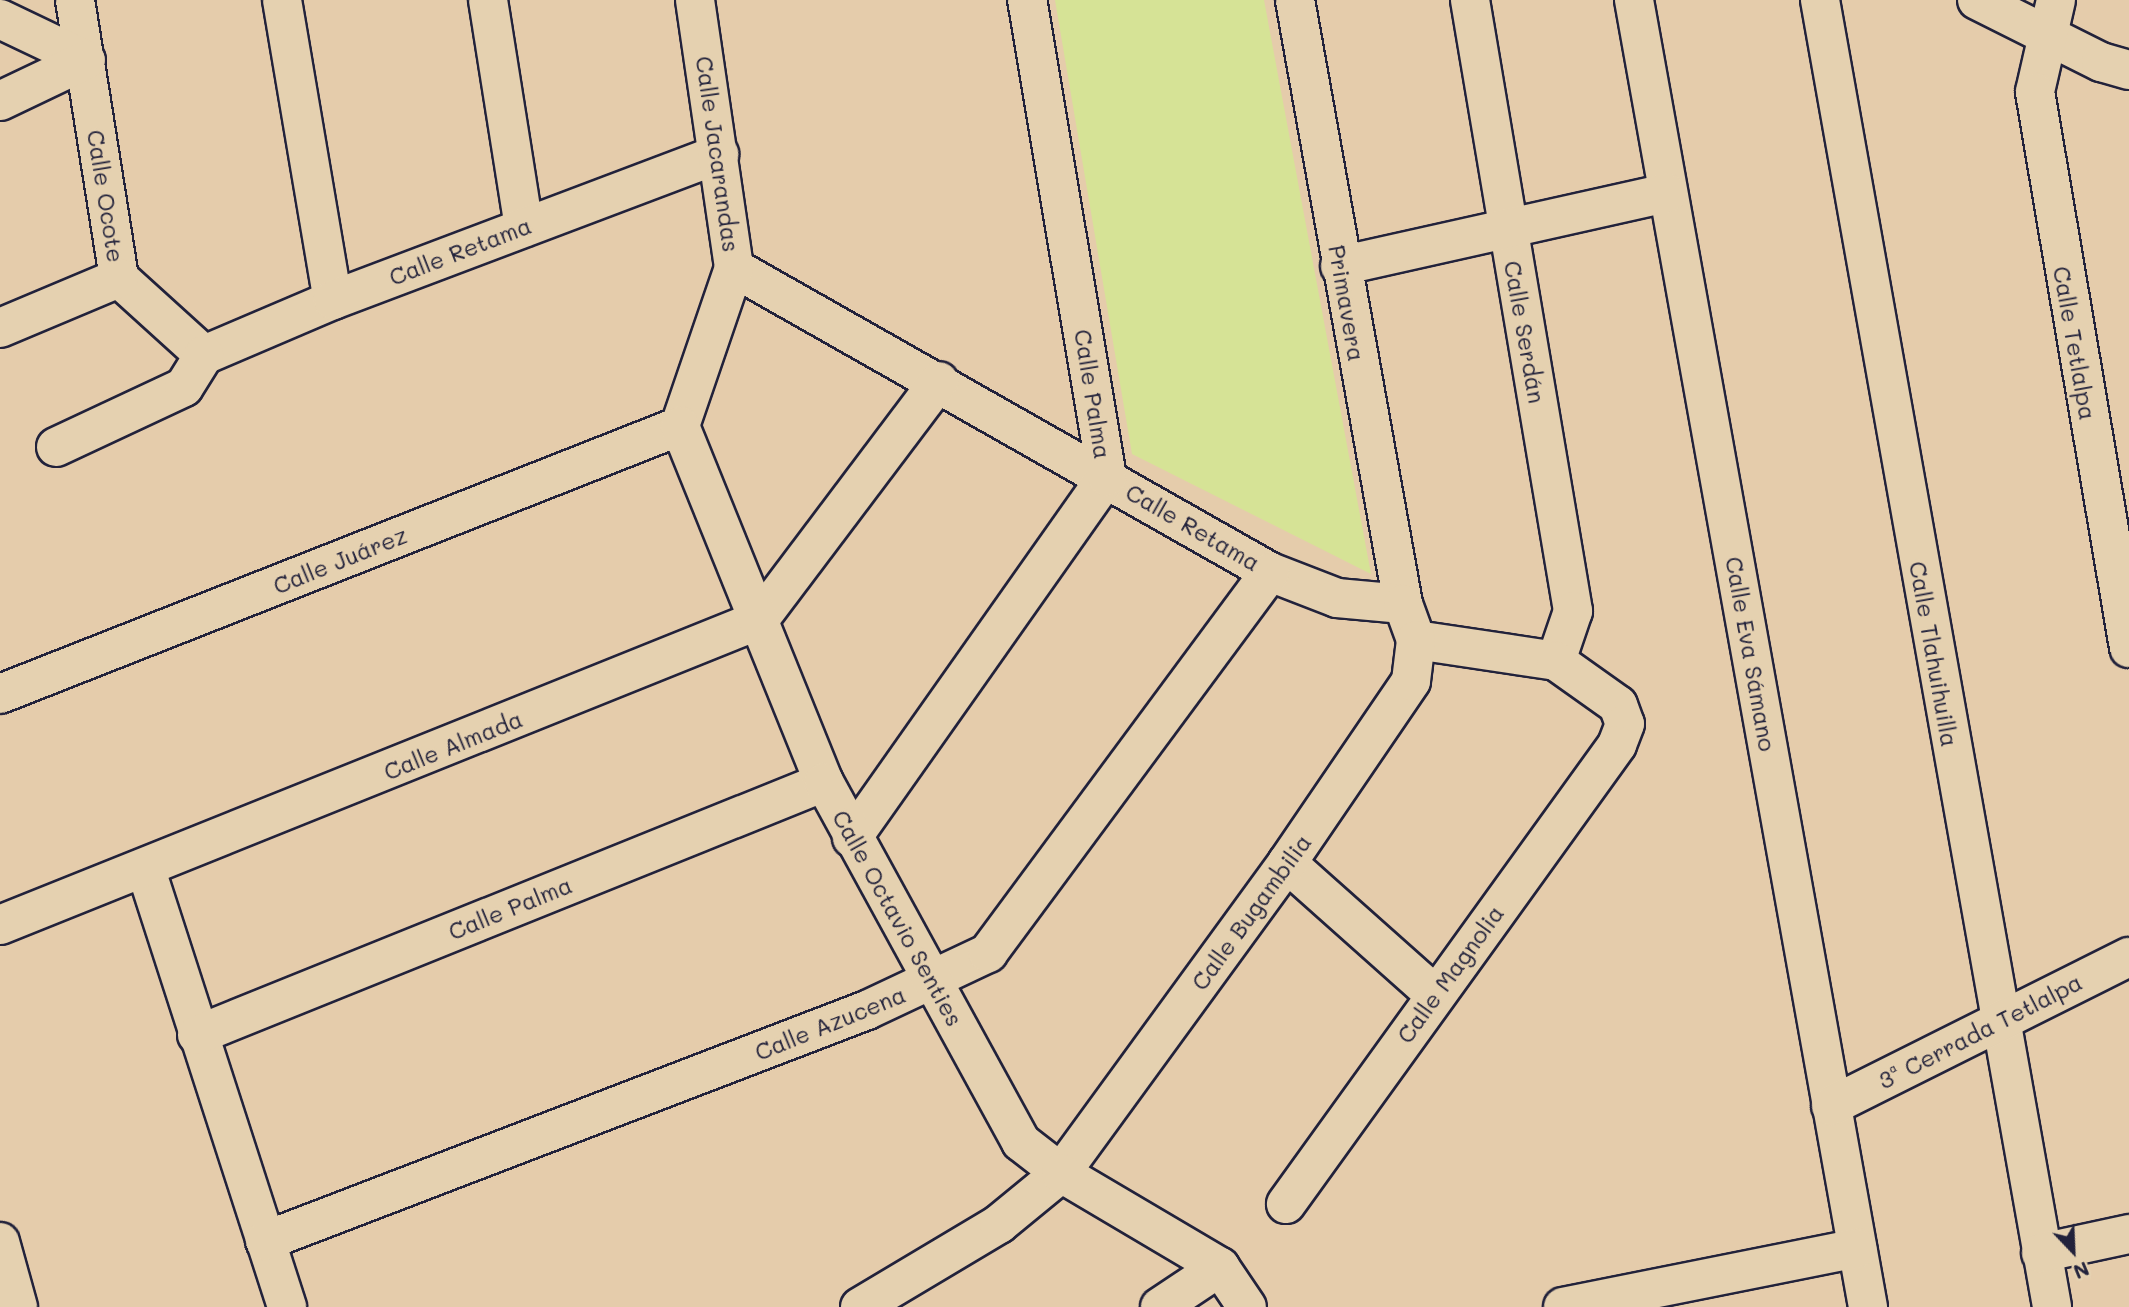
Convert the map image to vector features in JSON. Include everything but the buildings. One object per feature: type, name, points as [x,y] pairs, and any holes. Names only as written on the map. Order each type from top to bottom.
[{"type":"street","name":"Calle Ocote","points":[[75,0],[119,278],[204,355]]},
{"type":"street","points":[[282,0],[333,300]]},
{"type":"street","points":[[488,0],[524,227]]},
{"type":"street","name":"Calle Jacarandas","points":[[680,426],[734,268],[695,0]]},
{"type":"street","name":"Calle Palma","points":[[852,838],[1107,477],[1027,0]]},
{"type":"street","name":"Primavera","points":[[1295,0],[1340,266],[1403,604]]},
{"type":"street","name":"Calle Serdán","points":[[1470,0],[1573,611],[1556,661]]},
{"type":"street","name":"Calle Eva Sámano","points":[[1634,0],[1868,1307]]},
{"type":"street","name":"Calle Tlahuihuilla","points":[[1820,0],[1997,1020],[2052,1307]]},
{"type":"street","points":[[1977,0],[2051,38],[2129,70]]},
{"type":"street","name":"Calle Tetlalpa","points":[[2056,0],[2051,38],[2035,92],[2129,648]]},
{"type":"street","points":[[0,19],[86,60]]},
{"type":"street","points":[[0,101],[86,60]]},
{"type":"street","name":"Calle Retama","points":[[204,355],[333,300],[719,154]]},
{"type":"street","points":[[1340,266],[1507,225],[1667,193]]},
{"type":"street","name":"Calle Retama","points":[[734,268],[939,381],[1270,572],[1337,598],[1403,604]]},
{"type":"street","points":[[0,328],[119,278]]},
{"type":"street","points":[[55,447],[184,387],[204,355]]},
{"type":"street","points":[[759,620],[939,381]]},
{"type":"street","name":"Calle Octavio Senties","points":[[680,426],[824,782],[852,838],[1021,1142],[1061,1173],[1220,1267],[1247,1307]]},
{"type":"street","name":"Calle Juárez","points":[[0,694],[680,426]]},
{"type":"street","name":"Calle Azucena","points":[[265,1241],[933,982],[988,953],[1270,572]]},
{"type":"street","points":[[1403,604],[1416,640],[1556,661]]},
{"type":"street","name":"Calle Almada","points":[[0,925],[146,870],[759,620]]},
{"type":"street","name":"Calle Bugambilia","points":[[860,1307],[999,1224],[1061,1173],[1287,863],[1411,681],[1416,640]]},
{"type":"street","name":"Calle Magnolia","points":[[1286,1204],[1434,994],[1617,745],[1625,724],[1618,705],[1556,661]]},
{"type":"street","name":"Calle Palma","points":[[197,1035],[824,782]]},
{"type":"street","points":[[1287,863],[1434,994]]},
{"type":"street","points":[[146,870],[197,1035],[287,1307]]},
{"type":"street","name":"3ª Cerrada Tetlalpa","points":[[1831,1106],[1997,1020],[2129,957]]},
{"type":"street","points":[[2041,1253],[2129,1234]]},
{"type":"street","points":[[0,1242],[18,1307]]},
{"type":"street","points":[[1563,1307],[1857,1248]]},
{"type":"street","points":[[1160,1307],[1220,1267]]},
{"type":"green space","points":[[1055,0],[1264,0],[1371,574],[1132,454]]}]
